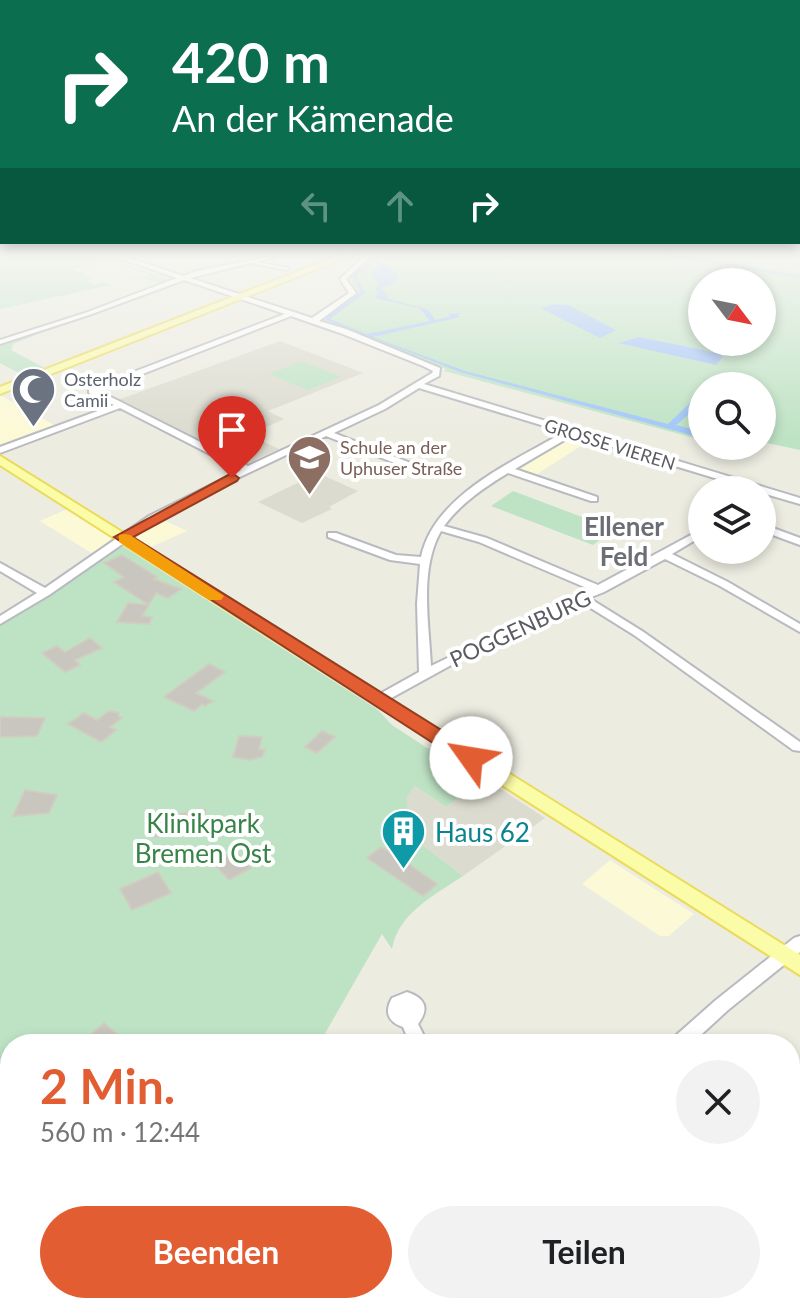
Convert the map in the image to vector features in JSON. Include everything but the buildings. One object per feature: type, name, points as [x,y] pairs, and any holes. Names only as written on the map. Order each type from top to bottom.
[{"type":"main road","points":[[0,391],[202,313]]},
{"type":"main road","points":[[0,460],[795,955]]},
{"type":"street","points":[[0,342],[83,313]]},
{"type":"street","points":[[0,621],[45,593],[122,537],[181,503],[421,386],[432,379],[437,370],[283,313]]},
{"type":"street","points":[[312,322],[324,313]]},
{"type":"street","points":[[248,470],[92,391],[288,315]]},
{"type":"street","name":"GROSSE VIEREN","points":[[421,386],[715,476]]},
{"type":"street","points":[[0,450],[119,406]]},
{"type":"street","points":[[425,672],[426,561],[437,527],[463,499],[571,432]]},
{"type":"street","points":[[328,434],[423,471]]},
{"type":"street","points":[[510,470],[594,499]]},
{"type":"street","name":"GROSSE VIEREN","points":[[776,494],[800,501]]},
{"type":"street","points":[[437,527],[483,540],[600,590]]},
{"type":"street","points":[[776,533],[800,542]]},
{"type":"street","points":[[332,535],[394,558],[426,561]]},
{"type":"street","name":"POGGENBURG","points":[[380,699],[425,672],[583,599],[688,541]]},
{"type":"street","points":[[665,555],[724,584],[800,629]]},
{"type":"street","points":[[0,566],[45,593]]},
{"type":"street","points":[[583,599],[638,633],[798,747]]},
{"type":"street","points":[[690,1034],[722,1005],[795,955]]},
{"type":"street","points":[[408,1020],[414,1034]]},
{"type":"shaded area","points":[[280,341],[363,373],[268,411],[284,419],[249,435],[279,449],[246,464],[118,400]]},
{"type":"shaded area","points":[[0,395],[58,427],[0,448]]},
{"type":"shaded area","points":[[568,438],[584,444],[534,476],[519,470]]},
{"type":"shaded area","name":"Schule an der Uphuser Straße","points":[[318,473],[358,491],[329,507],[332,509],[302,523],[258,502]]},
{"type":"shaded area","points":[[67,509],[114,539],[93,554],[40,521]]},
{"type":"shaded area","points":[[159,518],[187,531],[151,547],[134,536]]},
{"type":"shaded area","points":[[484,778],[545,818],[463,876],[408,834],[406,796],[415,786],[446,807]]},
{"type":"shaded area","points":[[610,860],[694,914],[669,936],[660,936],[582,884]]},
{"type":"green space","points":[[327,313],[552,313],[600,337],[613,331],[582,313],[688,313],[688,347],[639,337],[619,343],[716,365],[723,358],[721,356],[776,356],[776,313],[800,313],[800,450],[776,445],[776,372],[688,372],[688,436],[444,371],[446,369],[321,318]]},
{"type":"green space","points":[[29,334],[34,336],[13,344],[11,350],[47,369],[26,377],[0,363],[0,344]]},
{"type":"green space","points":[[302,361],[341,377],[308,390],[269,374]]},
{"type":"green space","points":[[513,491],[614,529],[593,545],[491,506]]},
{"type":"green space","name":"Klinikpark Bremen Ost","points":[[124,547],[377,709],[392,725],[427,748],[442,752],[484,778],[446,807],[415,786],[407,796],[408,834],[463,876],[410,915],[396,936],[392,949],[382,934],[325,1034],[0,1034],[0,626],[115,548]]},
{"type":"water","points":[[331,313],[338,313],[330,319],[367,334],[430,321],[424,313],[431,313],[435,320],[451,316],[448,314],[462,313],[458,315],[460,317],[373,337],[465,371],[668,424],[688,405],[688,415],[676,425],[688,428],[688,434],[460,372],[326,320]]},
{"type":"water","points":[[551,313],[584,313],[616,330],[600,338]]},
{"type":"water","points":[[639,337],[688,347],[688,356],[723,357],[716,365],[618,343]]},
{"type":"slow traffic","points":[[124,539],[215,596]]},
{"type":"place","name":"Osterholz Camii","points":[[33,428]]},
{"type":"place","name":"Schule an der Uphuser Straße","points":[[309,496]]},
{"type":"place","name":"Haus 62","points":[[404,871]]},
{"type":"district","name":"Ellener Feld","points":[[624,541]]},
{"type":"route","points":[[232,478],[122,537],[471,758]]}]
